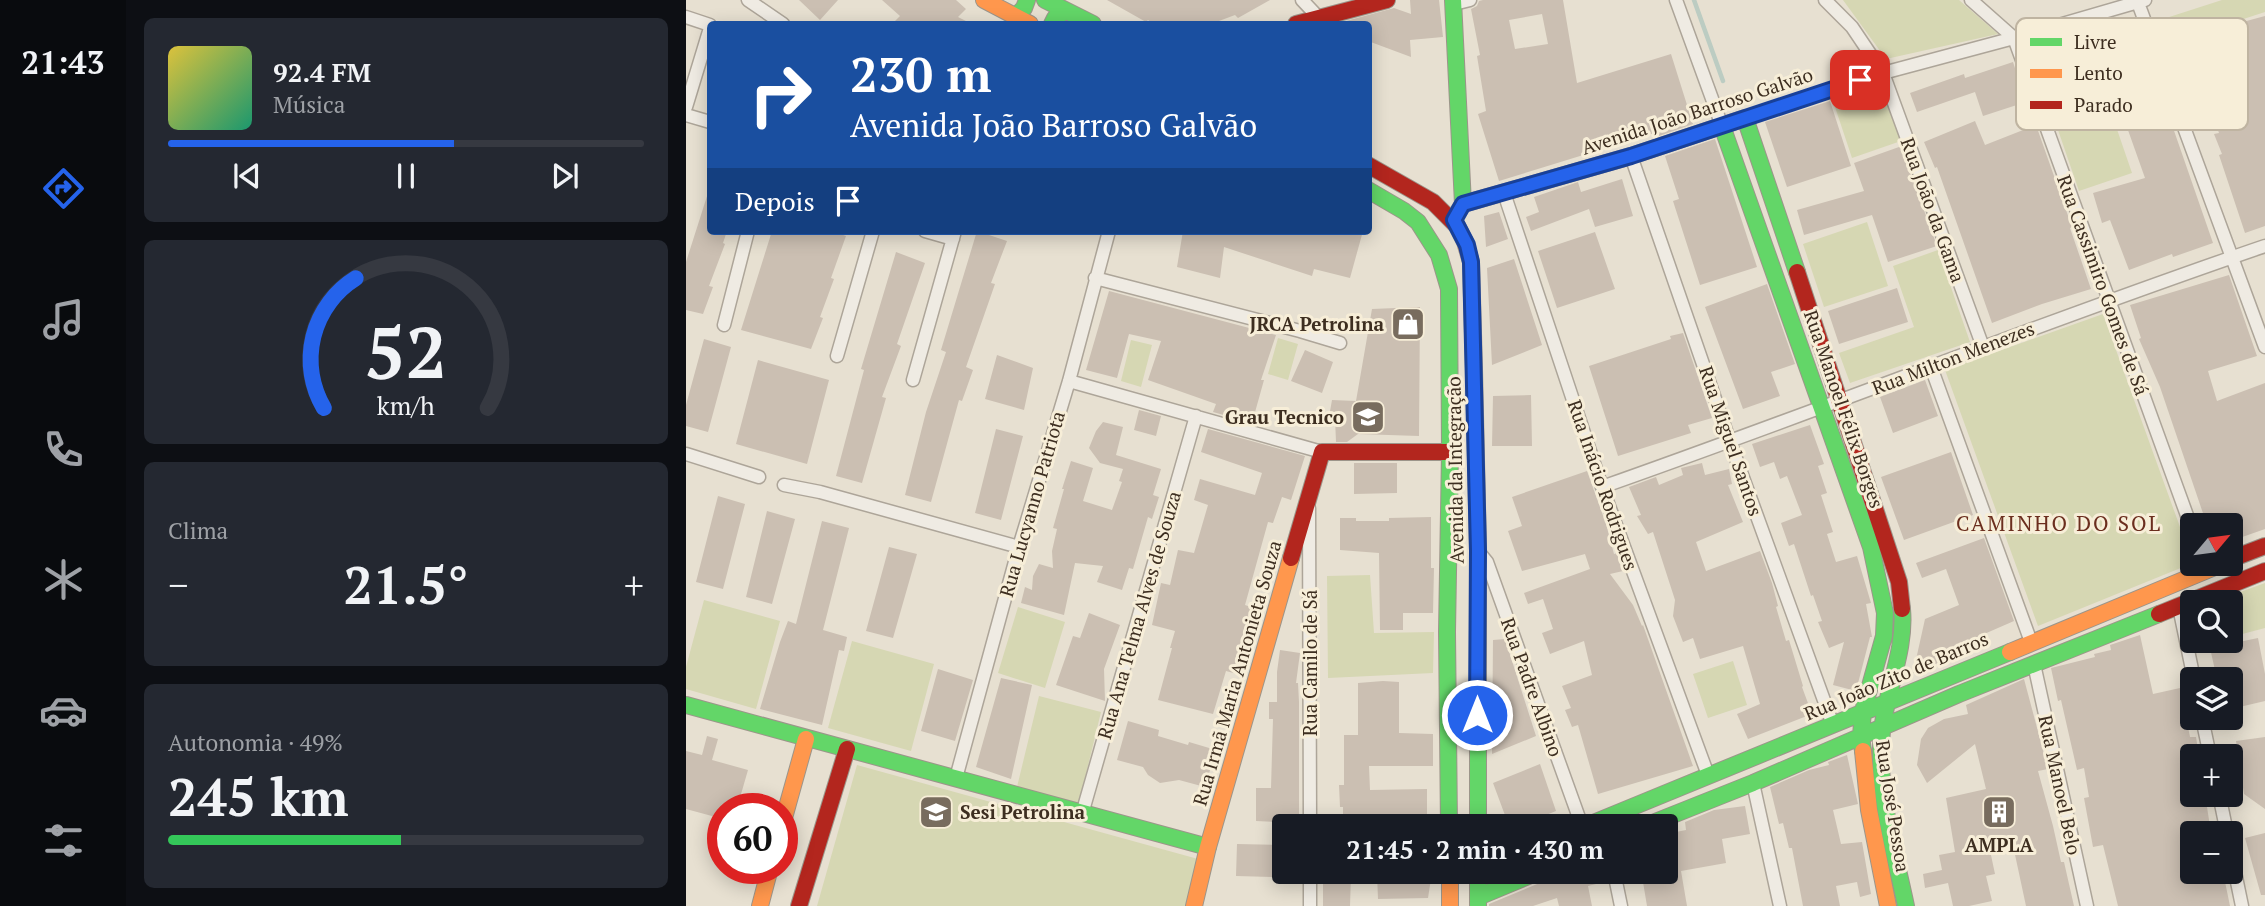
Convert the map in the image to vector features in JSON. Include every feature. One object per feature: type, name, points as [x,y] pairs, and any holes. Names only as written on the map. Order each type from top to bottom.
[{"type":"street","points":[[748,0],[779,21]]},
{"type":"street","points":[[984,0],[1024,21]]},
{"type":"street","points":[[1015,17],[1024,8],[1027,0]]},
{"type":"street","points":[[1045,0],[1087,21]]},
{"type":"street","points":[[1302,0],[1320,18]]},
{"type":"street","points":[[1308,21],[1387,0]]},
{"type":"street","points":[[1676,0],[1722,126]]},
{"type":"street","points":[[1825,0],[1852,27],[1883,73]]},
{"type":"street","points":[[1971,0],[2014,38]]},
{"type":"street","points":[[1454,220],[1463,204],[1459,1]]},
{"type":"street","points":[[2141,1],[2147,18]]},
{"type":"street","name":"Avenida João Barroso Galvão","points":[[2083,18],[2141,1]]},
{"type":"street","points":[[1054,21],[1065,10]]},
{"type":"street","points":[[686,17],[707,25]]},
{"type":"street","points":[[686,107],[707,36]]},
{"type":"street","name":"Avenida João Barroso Galvão","points":[[1463,204],[1631,156],[1883,73],[2014,38]]},
{"type":"street","name":"Rua Cassimiro Gomes de Sá","points":[[2014,38],[2016,44]]},
{"type":"street","name":"Rua João da Gama","points":[[1883,73],[1983,347]]},
{"type":"street","points":[[686,115],[707,121]]},
{"type":"street","name":"Rua Manoel Félix Borges","points":[[1745,118],[1841,400],[1899,582],[1903,619],[1900,648],[1888,700]]},
{"type":"street","name":"Rua Manoel Félix Borges","points":[[1722,126],[1871,547],[1885,613],[1884,636],[1863,711]]},
{"type":"street","name":"Rua Cassimiro Gomes de Sá","points":[[2047,130],[2186,513]]},
{"type":"street","points":[[2187,130],[2265,347]]},
{"type":"street","name":"Rua Miguel Santos","points":[[1631,156],[1730,442],[1833,725]]},
{"type":"street","name":"Avenida da Integração","points":[[1372,167],[1431,199],[1454,220],[1467,245],[1471,262],[1478,551],[1478,814]]},
{"type":"street","name":"Avenida da Integração","points":[[1372,192],[1418,222],[1440,255],[1450,308],[1447,632],[1449,814]]},
{"type":"street","name":"Rua Inácio Rodrigues","points":[[1504,193],[1602,487],[1708,775]]},
{"type":"street","points":[[724,325],[747,235]]},
{"type":"street","points":[[837,356],[872,235]]},
{"type":"street","points":[[913,380],[954,235]]},
{"type":"street","name":"Rua Lucyanno Patriota","points":[[956,778],[1018,547],[1069,381],[1108,235]]},
{"type":"street","name":"Rua Milton Menezes","points":[[1602,487],[1822,408],[2108,300],[2265,246]]},
{"type":"street","points":[[1095,278],[1340,343]]},
{"type":"street","points":[[1931,367],[2031,642]]},
{"type":"street","points":[[1069,381],[1322,452],[1450,452]]},
{"type":"street","name":"Rua Ana Telma Alves de Souza","points":[[1082,814],[1196,416]]},
{"type":"street","name":"Rua Irmã Maria Antonieta Souza","points":[[1194,906],[1208,847],[1322,452]]},
{"type":"street","points":[[686,454],[759,477]]},
{"type":"street","points":[[784,485],[820,492],[1018,547]]},
{"type":"street","name":"Rua Camilo de Sá","points":[[1309,500],[1310,814]]},
{"type":"street","points":[[2244,554],[2265,545]]},
{"type":"street","name":"Rua Padre Albino","points":[[1478,551],[1487,562],[1580,814]]},
{"type":"street","points":[[1675,814],[2265,571]]},
{"type":"street","name":"Rua João Zito de Barros","points":[[1613,814],[2187,576]]},
{"type":"street","points":[[1448,587],[1456,596],[1471,594],[1477,590]]},
{"type":"street","points":[[2179,607],[2192,667]]},
{"type":"street","points":[[1447,632],[1461,626],[1477,632]]},
{"type":"street","name":"Rua Manoel Belo","points":[[2034,664],[2087,906]]},
{"type":"street","name":"Rua José Pessoa","points":[[1888,700],[1882,727],[1881,783],[1906,906]]},
{"type":"street","points":[[686,705],[1208,847]]},
{"type":"street","name":"Rua José Pessoa","points":[[1863,711],[1861,736],[1869,810],[1888,906]]},
{"type":"street","points":[[791,793],[806,738]]},
{"type":"street","points":[[799,906],[847,749]]},
{"type":"street","points":[[1753,783],[1780,906]]},
{"type":"street","points":[[760,906],[766,884]]},
{"type":"street","points":[[1310,884],[1310,906]]},
{"type":"street","points":[[1450,884],[1450,906]]},
{"type":"street","points":[[1479,884],[1478,902],[1514,884]]},
{"type":"street","points":[[1616,884],[1621,906]]},
{"type":"street","points":[[2237,884],[2242,906]]},
{"type":"green space","points":[[1843,0],[1959,0],[1998,34],[1886,59]]},
{"type":"green space","points":[[2222,0],[2265,0],[2265,12],[2247,18],[2166,18]]},
{"type":"green space","points":[[1882,84],[1901,141],[1852,158],[1833,101]]},
{"type":"green space","points":[[2058,130],[2117,130],[2132,173],[2079,191]]},
{"type":"green space","points":[[1867,222],[1888,286],[1824,307],[1803,244]]},
{"type":"green space","points":[[1938,250],[1970,342],[1850,383],[1839,353],[1914,327],[1893,266]]},
{"type":"green space","points":[[2103,314],[2180,527],[2180,568],[2038,626],[1945,370]]},
{"type":"green space","points":[[1278,338],[1298,344],[1288,380],[1268,374]]},
{"type":"green space","points":[[1131,340],[1152,345],[1141,387],[1121,381]]},
{"type":"green space","points":[[1370,575],[1374,633],[1434,632],[1433,673],[1328,678],[1327,576]]},
{"type":"green space","points":[[2265,583],[2265,628],[2243,634],[2243,591]]},
{"type":"green space","points":[[704,600],[780,621],[756,709],[686,689],[686,667]]},
{"type":"green space","points":[[1018,607],[1065,622],[1045,688],[998,673]]},
{"type":"green space","points":[[852,641],[934,664],[911,751],[828,728]]},
{"type":"green space","points":[[1733,661],[1747,705],[1708,718],[1693,674]]},
{"type":"green space","points":[[1039,696],[1101,712],[1079,803],[1017,787]]},
{"type":"green space","name":"Sesi Petrolina","points":[[857,765],[1198,859],[1185,906],[817,906]]},
{"type":"building","points":[[799,0],[838,0],[820,20]]},
{"type":"building","points":[[882,0],[956,0],[966,9],[958,17],[966,21],[895,21],[900,16]]},
{"type":"building","points":[[1107,0],[1270,0],[1238,18],[1235,15],[1219,21],[1144,21]]},
{"type":"building","points":[[1410,0],[1439,0],[1443,37],[1410,40],[1411,57],[1372,42],[1372,21],[1346,21],[1394,8],[1411,14]]},
{"type":"building","points":[[1483,0],[1563,0],[1577,83],[1671,54],[1693,124],[1659,136],[1658,132],[1499,181],[1478,114],[1486,111],[1477,56],[1480,55],[1471,9]],"holes":[[[1542,14],[1548,44],[1515,49],[1509,20]]]},
{"type":"building","points":[[2265,16],[2265,226],[2245,233],[2214,134],[2219,133],[2218,130],[2248,130],[2248,21]]},
{"type":"building","points":[[2013,62],[2016,71],[2016,105],[1983,116],[1975,92],[1917,112],[1910,93],[1964,74],[1965,78]]},
{"type":"building","points":[[1830,101],[1851,166],[1787,187],[1765,122]]},
{"type":"building","points":[[1975,121],[1985,145],[2023,130],[2038,130],[2091,289],[1992,323],[1937,167],[1935,168],[1924,142]]},
{"type":"building","points":[[2128,130],[2174,130],[2213,243],[2129,270],[2110,220],[2102,223],[2093,193],[2145,178]]},
{"type":"building","points":[[1715,139],[1757,267],[1700,285],[1673,201],[1679,199],[1665,156]]},
{"type":"building","points":[[1899,147],[1937,246],[1888,262],[1872,215],[1804,235],[1797,210],[1864,191],[1854,163]]},
{"type":"building","points":[[1622,179],[1633,216],[1595,227],[1589,209],[1531,231],[1526,217],[1539,212],[1534,197],[1578,182],[1581,192]]},
{"type":"building","points":[[707,196],[707,235],[726,235],[725,244],[709,286],[713,287],[703,314],[686,310],[686,262]]},
{"type":"building","points":[[1499,212],[1508,239],[1486,247],[1484,216]]},
{"type":"building","points":[[1595,232],[1615,289],[1557,308],[1538,251]]},
{"type":"building","points":[[771,235],[846,236],[820,317],[823,318],[811,349],[741,330]]},
{"type":"building","points":[[976,235],[989,235],[1007,241],[991,283],[995,284],[966,367],[973,370],[962,401],[959,400],[931,502],[905,495],[926,412],[946,352],[941,350]]},
{"type":"building","points":[[1182,235],[1362,235],[1350,278],[1314,269],[1312,276],[1224,247],[1220,278],[1177,267]]},
{"type":"building","points":[[896,252],[925,263],[897,344],[901,346],[882,397],[886,398],[862,483],[836,476],[864,370],[861,369]]},
{"type":"building","points":[[1514,259],[1542,345],[1492,365],[1487,268]]},
{"type":"building","points":[[2229,275],[2257,356],[2208,371],[2217,401],[2265,383],[2265,529],[2244,536],[2244,513],[2203,513],[2160,387],[2139,339],[2141,338],[2130,305]]},
{"type":"building","points":[[1767,284],[1795,364],[1771,372],[1780,396],[1743,409],[1705,307]]},
{"type":"building","points":[[1897,288],[1908,322],[1839,344],[1828,311]]},
{"type":"building","points":[[1109,291],[1276,335],[1261,380],[1264,380],[1252,423],[1213,412],[1216,404],[1148,380],[1161,341],[1129,334],[1117,378],[1086,370]]},
{"type":"building","name":"Grau Tecnico","points":[[1420,307],[1419,436],[1358,434],[1347,442],[1336,442],[1335,418],[1329,417],[1332,400],[1356,401],[1372,309]]},
{"type":"building","points":[[1683,333],[1712,418],[1688,425],[1691,433],[1618,456],[1589,366]]},
{"type":"building","points":[[704,339],[731,347],[708,432],[686,426],[686,405]]},
{"type":"building","points":[[1305,350],[1333,362],[1322,393],[1291,381]]},
{"type":"building","points":[[997,355],[1033,368],[1024,410],[985,399]]},
{"type":"building","points":[[758,360],[829,380],[807,464],[736,444]]},
{"type":"building","points":[[1925,380],[1938,416],[1893,433],[1880,397]]},
{"type":"building","points":[[1531,395],[1532,446],[1492,446],[1493,396]]},
{"type":"building","points":[[1139,410],[1161,416],[1156,436],[1134,430]]},
{"type":"building","points":[[1103,422],[1123,427],[1116,455],[1161,469],[1153,495],[1159,497],[1152,519],[1148,517],[1133,569],[1129,568],[1122,590],[1097,582],[1103,566],[1075,563],[1064,615],[1021,603],[1025,587],[1032,590],[1033,576],[1039,564],[1053,568],[1052,551],[1057,529],[1053,528],[1071,461],[1093,468],[1083,501],[1112,510],[1122,482],[1119,481],[1123,469],[1100,463],[1089,448]]},
{"type":"building","points":[[1810,425],[1824,464],[1818,466],[1827,493],[1821,495],[1833,532],[1827,534],[1836,562],[1857,556],[1871,603],[1866,604],[1872,637],[1856,691],[1833,685],[1844,642],[1829,648],[1818,622],[1822,621],[1794,544],[1789,546],[1781,523],[1802,515],[1787,476],[1780,479],[1774,462],[1760,467],[1752,444]]},
{"type":"building","points":[[996,429],[1023,436],[1001,520],[975,513]]},
{"type":"building","points":[[1208,429],[1305,456],[1291,500],[1282,497],[1273,523],[1268,522],[1245,605],[1254,608],[1246,636],[1251,638],[1241,675],[1226,671],[1213,714],[1158,700],[1175,631],[1152,625],[1161,583],[1170,585],[1178,550],[1194,553],[1208,505],[1194,500],[1200,479],[1255,495],[1262,473],[1201,452]]},
{"type":"building","points":[[1951,452],[1973,515],[1904,540],[1881,477]]},
{"type":"building","points":[[1354,463],[1397,463],[1397,493],[1354,494]]},
{"type":"building","points":[[1702,463],[1705,475],[1729,469],[1732,484],[1728,485],[1743,522],[1696,542],[1706,571],[1760,551],[1772,583],[1786,641],[1789,640],[1812,714],[1748,739],[1737,714],[1760,704],[1743,646],[1700,659],[1693,638],[1683,642],[1673,616],[1675,600],[1653,532],[1648,534],[1637,516],[1641,515],[1629,487],[1656,477],[1659,485],[1683,475],[1681,468]]},
{"type":"building","points":[[1587,471],[1614,554],[1617,553],[1623,571],[1610,574],[1633,605],[1643,625],[1693,766],[1598,794],[1578,725],[1572,727],[1565,710],[1571,708],[1562,686],[1592,675],[1584,641],[1550,654],[1542,633],[1553,629],[1543,599],[1528,604],[1524,593],[1590,569],[1585,554],[1522,571],[1508,531],[1522,526],[1512,497]]},
{"type":"building","points":[[718,496],[745,504],[723,589],[696,582]]},
{"type":"building","points":[[767,511],[795,519],[772,604],[746,597]]},
{"type":"building","points":[[1431,517],[1433,613],[1403,613],[1403,630],[1380,630],[1379,553],[1340,550],[1340,518],[1389,521],[1389,518]]},
{"type":"building","points":[[822,521],[849,528],[823,630],[847,637],[844,651],[839,650],[822,725],[760,709],[788,621],[796,624]]},
{"type":"building","points":[[1984,538],[2014,621],[1959,645],[1963,653],[1913,673],[1925,619],[1959,605],[1946,569],[1922,578],[1916,563]]},
{"type":"building","points":[[889,547],[917,554],[893,638],[866,631]]},
{"type":"building","points":[[1089,613],[1120,625],[1104,669],[1105,701],[1056,685],[1073,636],[1080,638]]},
{"type":"building","points":[[2140,635],[2153,694],[2180,688],[2180,730],[2189,730],[2190,737],[2196,737],[2197,744],[2180,744],[2180,807],[2207,807],[2209,821],[2180,821],[2180,884],[2225,884],[2230,906],[2118,906],[2103,845],[2093,847],[2084,798],[2089,797],[2084,768],[2077,770],[2051,668],[2095,657],[2094,654],[2111,650],[2110,645]]},
{"type":"building","points":[[2258,638],[2265,674],[2265,701],[2243,706],[2243,667],[2214,667],[2211,653],[2243,653],[2243,641]]},
{"type":"building","points":[[1505,639],[1536,736],[1492,754],[1493,640]]},
{"type":"building","points":[[1280,650],[1300,653],[1296,683],[1299,702],[1299,814],[1272,814],[1272,822],[1256,821],[1256,788],[1271,788],[1273,719],[1269,719],[1269,702],[1277,702]]},
{"type":"building","points":[[938,669],[973,680],[955,741],[921,731]]},
{"type":"building","points":[[1001,678],[1032,685],[1011,779],[976,767]]},
{"type":"building","points":[[2024,679],[2048,769],[2038,771],[2074,906],[2026,906],[2011,836],[1988,841],[1995,874],[1986,876],[1992,901],[1953,906],[1948,883],[1925,888],[1923,874],[1942,870],[1939,855],[1955,852],[1946,798],[1986,789],[1975,744],[1927,783],[1917,765],[1921,739],[1928,728],[1944,719],[1968,714],[1966,705]]},
{"type":"building","points":[[1399,682],[1399,733],[1433,734],[1433,766],[1369,766],[1370,790],[1427,789],[1427,814],[1343,814],[1339,785],[1344,785],[1344,735],[1358,735],[1358,683]]},
{"type":"building","points":[[1128,721],[1159,730],[1158,736],[1216,750],[1205,787],[1179,780],[1160,783],[1148,775],[1143,767],[1117,760]]},
{"type":"building","points":[[707,736],[718,739],[712,760],[748,770],[741,793],[707,793],[707,815],[686,809],[686,751],[702,755]]},
{"type":"building","points":[[2265,737],[2265,809],[2244,794],[2243,744],[2236,744],[2236,741]]},
{"type":"building","points":[[1847,755],[1858,804],[1833,810],[1841,844],[1862,842],[1871,894],[1860,897],[1857,882],[1836,886],[1840,906],[1803,906],[1792,848],[1789,848],[1783,823],[1779,824],[1770,787],[1809,770],[1829,765],[1828,762]]},
{"type":"building","points":[[1540,764],[1556,811],[1549,814],[1505,814],[1493,783]]},
{"type":"building","points":[[1745,806],[1750,834],[1722,839],[1726,863],[1681,871],[1687,906],[1647,906],[1643,884],[1678,884],[1678,832],[1686,830],[1685,822],[1714,810]]},
{"type":"building","points":[[2265,833],[2265,895],[2261,895],[2245,838]]},
{"type":"building","points":[[1237,844],[1272,845],[1272,877],[1236,876]]},
{"type":"building","points":[[1323,884],[1351,884],[1350,906],[1323,906]]},
{"type":"building","points":[[1377,884],[1430,884],[1428,898],[1378,899]]},
{"type":"building","points":[[1537,884],[1596,884],[1588,886],[1592,906],[1559,906],[1557,898],[1533,906],[1489,904]]},
{"type":"waterway","points":[[1694,0],[1723,81]]},
{"type":"traffic: fast","points":[[1015,17],[1024,8],[1027,0]]},
{"type":"traffic: fast","points":[[1045,0],[1087,21]]},
{"type":"traffic: fast","points":[[1453,0],[1463,204],[1458,212]]},
{"type":"traffic: fast","points":[[1054,21],[1065,11]]},
{"type":"traffic: fast","points":[[1463,204],[1631,156],[1745,118],[1797,272]]},
{"type":"traffic: fast","points":[[1722,126],[1871,547],[1885,613],[1884,636],[1863,711],[1863,751]]},
{"type":"traffic: fast","points":[[1372,192],[1418,222],[1439,255],[1449,289],[1449,814]]},
{"type":"traffic: fast","points":[[1474,369],[1478,551],[1478,814]]},
{"type":"traffic: fast","points":[[1902,609],[1901,640],[1884,716],[1881,753],[1887,819],[1906,906]]},
{"type":"traffic: fast","points":[[1675,814],[1959,694],[2159,614]]},
{"type":"traffic: fast","points":[[1615,814],[2010,652]]},
{"type":"traffic: fast","points":[[686,705],[1208,847]]},
{"type":"traffic: fast","points":[[1478,884],[1478,906]]},
{"type":"traffic: fast","points":[[1478,897],[1509,884]]},
{"type":"traffic: slow","points":[[984,0],[1024,21]]},
{"type":"traffic: slow","points":[[1194,906],[1208,847],[1291,558]]},
{"type":"traffic: slow","points":[[2010,652],[2193,576]]},
{"type":"traffic: slow","points":[[791,793],[806,739]]},
{"type":"traffic: slow","points":[[1863,751],[1869,810],[1888,906]]},
{"type":"traffic: slow","points":[[760,906],[766,884]]},
{"type":"traffic: slow","points":[[1450,884],[1450,906]]},
{"type":"traffic: jam","points":[[1307,21],[1387,0]]},
{"type":"traffic: jam","points":[[1372,167],[1433,202],[1457,226],[1471,262],[1474,369]]},
{"type":"traffic: jam","points":[[1797,272],[1899,582],[1902,609]]},
{"type":"traffic: jam","points":[[1291,558],[1322,452],[1450,452]]},
{"type":"traffic: jam","points":[[2244,554],[2265,546]]},
{"type":"traffic: jam","points":[[2159,614],[2265,571]]},
{"type":"traffic: jam","points":[[799,906],[847,749]]},
{"type":"place","name":"JRCA Petrolina","points":[[1408,324]]},
{"type":"place","name":"Grau Tecnico","points":[[1368,417]]},
{"type":"place","name":"Sesi Petrolina","points":[[936,812]]},
{"type":"place","name":"AMPLA","points":[[1999,812]]},
{"type":"district","name":"CAMINHO DO SOL","points":[[2059,524]]},
{"type":"route","points":[[1477,715],[1478,551],[1471,262],[1463,234],[1454,220],[1463,204],[1631,156],[1860,80]]}]
